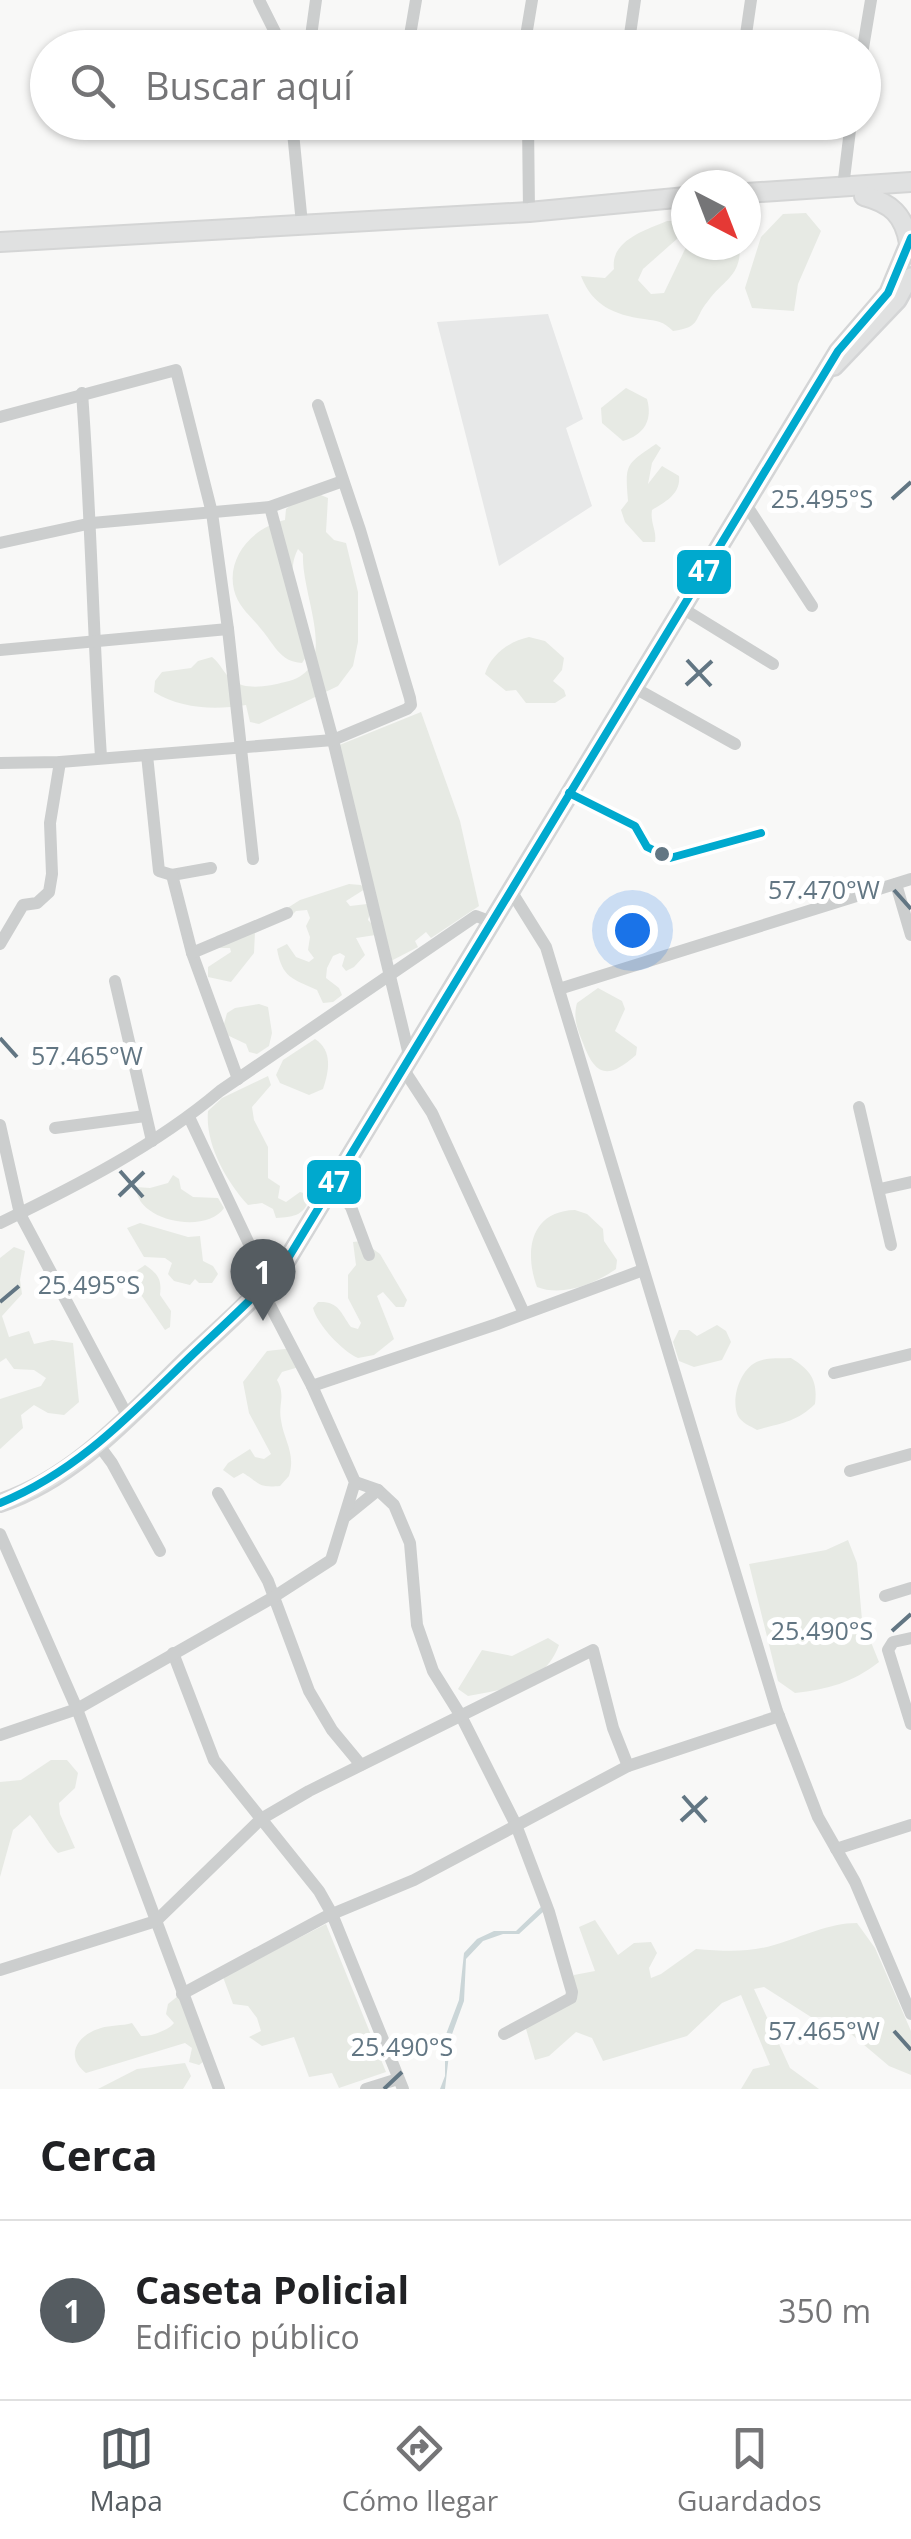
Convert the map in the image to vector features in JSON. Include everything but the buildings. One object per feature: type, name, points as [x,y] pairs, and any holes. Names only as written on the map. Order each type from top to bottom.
[{"type":"highway","points":[[761,192],[909,183]]},
{"type":"highway","points":[[761,202],[864,196],[909,183]]},
{"type":"highway","points":[[864,196],[892,208],[901,217],[910,240]]},
{"type":"highway","points":[[0,242],[671,202]]},
{"type":"main road","points":[[0,1504],[44,1484],[98,1444],[265,1287],[308,1230],[838,350],[888,294],[910,240]]},
{"type":"main road","points":[[824,376],[898,300],[911,276]]},
{"type":"street","points":[[259,0],[274,30]]},
{"type":"street","points":[[312,30],[316,0]]},
{"type":"street","points":[[412,30],[416,0]]},
{"type":"street","points":[[527,30],[532,0]]},
{"type":"street","points":[[631,30],[635,0]]},
{"type":"street","points":[[747,30],[751,0]]},
{"type":"street","points":[[866,30],[871,0]]},
{"type":"street","points":[[294,140],[302,224]]},
{"type":"street","points":[[528,140],[529,212]]},
{"type":"street","points":[[843,187],[849,140]]},
{"type":"street","points":[[0,417],[176,370],[212,513],[252,859]]},
{"type":"street","points":[[82,393],[92,524],[93,643],[101,757]]},
{"type":"street","points":[[0,763],[60,762],[333,740],[411,705],[318,405]]},
{"type":"street","points":[[0,542],[92,524],[270,507],[343,481]]},
{"type":"street","points":[[745,503],[812,606]]},
{"type":"street","points":[[270,507],[333,740],[390,975],[407,1064],[524,1311]]},
{"type":"street","points":[[682,608],[773,664]]},
{"type":"street","points":[[0,650],[228,630]]},
{"type":"street","points":[[633,686],[734,744]]},
{"type":"street","points":[[147,754],[158,870],[172,875],[211,868]]},
{"type":"street","points":[[0,944],[22,905],[37,903],[49,892],[50,823],[60,762]]},
{"type":"street","points":[[172,875],[192,953],[238,1078]]},
{"type":"street","points":[[559,989],[911,879]]},
{"type":"street","points":[[896,884],[911,934]]},
{"type":"street","points":[[511,891],[546,947],[779,1716],[818,1817],[856,1882],[911,2014]]},
{"type":"street","points":[[192,953],[287,913]]},
{"type":"street","points":[[0,1223],[152,1141],[476,916],[492,922]]},
{"type":"street","points":[[115,981],[152,1141]]},
{"type":"street","points":[[859,1107],[891,1246]]},
{"type":"street","points":[[55,1128],[145,1116]]},
{"type":"street","points":[[0,1735],[77,1709],[328,1564],[344,1518],[355,1482],[189,1117]]},
{"type":"street","points":[[0,1125],[20,1214],[128,1416]]},
{"type":"street","points":[[880,1189],[911,1182]]},
{"type":"street","points":[[335,1184],[351,1207],[369,1255]]},
{"type":"street","points":[[312,1386],[642,1270]]},
{"type":"street","points":[[834,1373],[911,1354]]},
{"type":"street","points":[[98,1444],[160,1551]]},
{"type":"street","points":[[850,1471],[911,1454]]},
{"type":"street","points":[[355,1482],[388,1495],[394,1505],[410,1543],[417,1625],[433,1671],[461,1716],[516,1825],[548,1912],[572,1995],[504,2034]]},
{"type":"street","points":[[344,1518],[378,1490]]},
{"type":"street","points":[[218,1493],[268,1581],[308,1691],[332,1730],[361,1765]]},
{"type":"street","points":[[0,1534],[77,1709],[219,2089]]},
{"type":"street","points":[[885,1596],[911,1588]]},
{"type":"street","points":[[911,1638],[893,1642],[888,1650],[911,1724]]},
{"type":"street","points":[[0,1970],[156,1921],[261,1819],[593,1650],[613,1728],[628,1766]]},
{"type":"street","points":[[173,1653],[214,1760],[319,1891],[332,1914],[400,2084],[366,2089]]},
{"type":"street","points":[[182,1994],[332,1914],[414,1880],[628,1766],[779,1716]]},
{"type":"street","points":[[836,1850],[911,1825]]},
{"type":"shaded area","points":[[806,213],[821,231],[798,284],[794,311],[752,308],[745,288],[754,260],[761,260],[761,237],[783,214]]},
{"type":"shaded area","points":[[671,221],[671,244],[643,269],[638,280],[651,294],[664,293],[680,260],[739,260],[735,271],[689,327],[673,331],[660,322],[623,315],[605,307],[586,286],[581,276],[605,278],[614,269],[614,259],[623,244]]},
{"type":"shaded area","points":[[548,314],[583,419],[566,428],[592,506],[499,566],[437,322]]},
{"type":"shaded area","points":[[626,388],[647,399],[649,414],[641,431],[623,441],[602,423],[601,408]]},
{"type":"shaded area","points":[[656,444],[661,448],[652,463],[648,484],[662,466],[679,476],[679,482],[671,497],[652,510],[655,542],[643,542],[625,522],[621,510],[628,501],[629,466]]},
{"type":"shaded area","points":[[309,490],[328,498],[326,532],[334,540],[346,543],[358,592],[358,642],[353,666],[338,686],[259,724],[250,722],[246,705],[198,707],[154,692],[155,681],[162,672],[191,668],[212,657],[232,680],[251,687],[285,682],[302,675],[312,663],[315,630],[303,554],[298,549],[292,573],[308,654],[302,663],[283,656],[245,611],[236,596],[233,578],[238,555],[245,545],[263,529],[285,520],[286,509]]},
{"type":"shaded area","points":[[529,637],[545,641],[564,658],[562,670],[553,681],[566,696],[555,703],[526,703],[516,690],[506,691],[485,674],[502,650]]},
{"type":"shaded area","points":[[421,712],[460,821],[479,906],[431,938],[426,932],[415,941],[418,947],[391,961],[337,746]]},
{"type":"shaded area","points":[[349,884],[365,889],[346,901],[350,906],[367,904],[371,909],[368,920],[382,934],[356,938],[365,955],[346,971],[342,966],[345,956],[333,956],[326,978],[342,995],[323,1003],[317,990],[286,972],[277,949],[287,944],[296,957],[309,962],[314,958],[308,950],[307,910],[296,911],[289,918],[281,912],[300,900]]},
{"type":"shaded area","points":[[248,924],[255,932],[254,953],[231,982],[208,977],[208,967],[231,952],[230,948],[212,948],[216,936]]},
{"type":"shaded area","points":[[598,988],[622,1001],[625,1009],[615,1031],[637,1047],[636,1055],[610,1071],[592,1062],[576,1018],[577,1003]]},
{"type":"shaded area","points":[[259,1004],[268,1007],[272,1033],[269,1046],[257,1054],[227,1035],[224,1024],[227,1013],[235,1008]]},
{"type":"shaded area","points":[[315,1039],[325,1049],[328,1068],[323,1089],[309,1095],[280,1083],[276,1075],[283,1060]]},
{"type":"shaded area","points":[[268,1076],[271,1085],[252,1107],[268,1147],[268,1178],[280,1186],[278,1198],[286,1202],[300,1192],[310,1195],[302,1211],[289,1217],[276,1218],[273,1209],[262,1203],[248,1205],[219,1161],[208,1124],[208,1111],[222,1098]]},
{"type":"shaded area","points":[[173,1175],[179,1179],[181,1189],[193,1197],[218,1198],[224,1208],[203,1221],[159,1216],[139,1199],[136,1187],[168,1183]]},
{"type":"shaded area","points":[[575,1210],[587,1214],[603,1229],[604,1241],[617,1260],[616,1269],[578,1287],[557,1291],[537,1287],[531,1260],[534,1236],[548,1218]]},
{"type":"shaded area","points":[[140,1223],[188,1237],[200,1236],[203,1261],[218,1274],[212,1283],[195,1279],[190,1285],[174,1281],[168,1274],[172,1263],[165,1258],[144,1257],[127,1228]]},
{"type":"shaded area","points":[[362,1241],[380,1254],[407,1300],[404,1307],[396,1307],[383,1292],[377,1296],[394,1339],[374,1355],[358,1358],[331,1336],[313,1308],[318,1302],[330,1303],[351,1327],[358,1329],[361,1323],[348,1298],[348,1275],[356,1265],[353,1242]]},
{"type":"shaded area","points":[[14,1247],[25,1251],[22,1294],[2,1316],[9,1337],[29,1331],[34,1344],[52,1340],[73,1343],[79,1402],[64,1415],[48,1413],[34,1405],[21,1415],[23,1428],[0,1449],[0,1399],[41,1386],[46,1378],[34,1370],[14,1369],[6,1358],[0,1362],[0,1258]]},
{"type":"shaded area","points":[[145,1265],[158,1277],[160,1295],[171,1311],[170,1327],[165,1330],[137,1289],[132,1274]]},
{"type":"shaded area","points":[[717,1325],[726,1331],[731,1342],[722,1360],[694,1367],[679,1361],[673,1342],[679,1330],[689,1330],[697,1336]]},
{"type":"shaded area","points":[[294,1348],[299,1367],[282,1372],[277,1380],[290,1454],[289,1476],[280,1486],[259,1484],[243,1473],[234,1478],[223,1470],[228,1463],[250,1449],[255,1457],[264,1459],[271,1454],[249,1413],[243,1382],[267,1351]]},
{"type":"shaded area","points":[[791,1358],[812,1377],[815,1404],[795,1418],[757,1430],[738,1416],[735,1401],[739,1384],[753,1364]]},
{"type":"shaded area","points":[[848,1540],[857,1563],[862,1620],[879,1662],[839,1684],[795,1693],[778,1681],[749,1564],[826,1550]]},
{"type":"shaded area","points":[[548,1638],[559,1645],[534,1677],[468,1696],[458,1689],[482,1650],[512,1656]]},
{"type":"shaded area","points":[[51,1760],[67,1760],[78,1773],[75,1788],[59,1803],[75,1848],[58,1853],[30,1815],[13,1830],[0,1877],[0,1782],[21,1780]]},
{"type":"shaded area","points":[[542,1906],[544,1911],[519,1934],[503,1934],[483,1941],[466,1959],[464,2001],[451,2037],[445,2089],[440,2089],[445,2076],[445,2037],[459,2000],[464,1953],[477,1939],[494,1931],[516,1931]]},
{"type":"shaded area","points":[[595,1920],[618,1955],[634,1943],[651,1942],[657,1953],[649,1968],[651,1978],[696,1949],[754,1949],[857,1923],[875,1948],[911,2031],[911,2075],[889,2066],[831,2017],[811,2017],[764,1987],[754,1989],[790,2068],[819,2089],[741,2089],[753,2069],[770,2065],[741,1995],[722,2003],[687,2036],[603,2061],[592,2038],[576,2032],[549,2056],[535,2060],[524,2022],[569,1994],[574,1975],[595,1971],[579,1927]]},
{"type":"shaded area","points":[[326,1924],[386,2072],[339,2088],[332,2073],[309,2077],[294,2037],[262,2046],[249,2037],[261,2031],[257,2018],[248,2006],[233,2004],[223,1977]]},
{"type":"shaded area","points":[[178,1996],[208,2058],[199,2065],[189,2062],[192,2048],[185,2043],[86,2073],[79,2066],[76,2047],[85,2036],[105,2027],[132,2023],[141,2036],[159,2032],[174,2023],[166,2014],[168,2004]]},
{"type":"shaded area","points":[[185,2063],[191,2076],[183,2089],[98,2089],[137,2069]]},
{"type":"transit line","name":"47","points":[[0,1503],[54,1475],[101,1440],[287,1260],[838,351],[888,293],[911,238]]},
{"type":"transit line","name":"47","points":[[569,793],[635,826],[647,847],[670,858],[761,833]]},
{"type":"place","name":"Caseta Policial","points":[[263,1321]]}]
